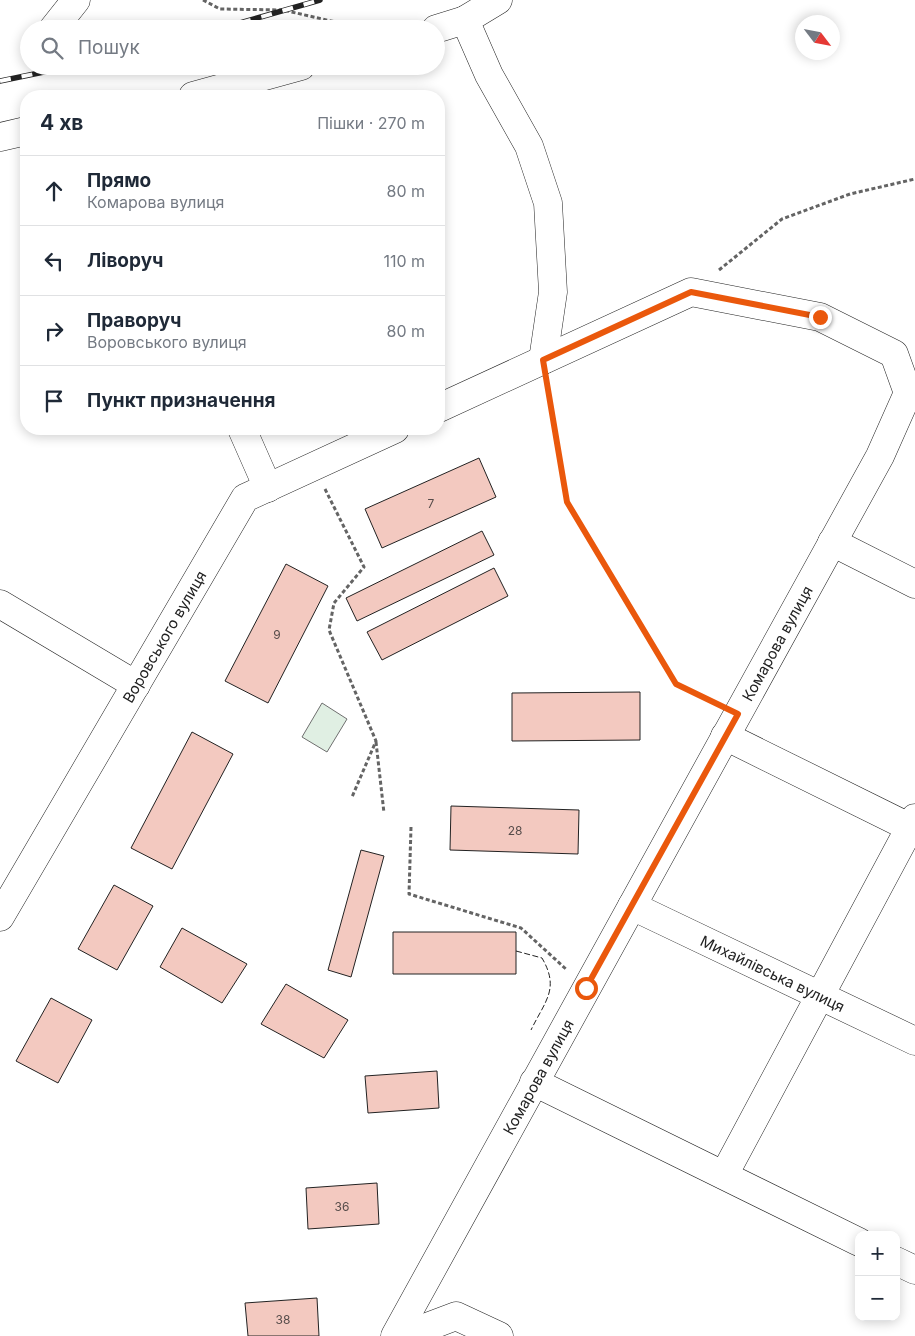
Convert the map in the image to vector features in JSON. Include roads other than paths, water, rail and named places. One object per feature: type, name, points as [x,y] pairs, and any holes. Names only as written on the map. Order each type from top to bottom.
[{"type":"street","points":[[61,20],[76,0]]},
{"type":"street","points":[[445,26],[465,20],[498,0]]},
{"type":"street","points":[[445,405],[543,360],[553,292],[548,203],[529,146],[489,74],[465,20]]},
{"type":"street","points":[[215,90],[269,75]]},
{"type":"street","points":[[0,137],[20,132]]},
{"type":"street","name":"Комарова вулиця","points":[[395,1336],[880,456],[908,393],[894,354],[820,317],[691,292],[543,360]]},
{"type":"street","points":[[245,435],[268,488]]},
{"type":"street","name":"Воровського вулиця","points":[[0,916],[245,498],[382,435]]},
{"type":"street","points":[[832,542],[915,584]]},
{"type":"street","points":[[0,604],[136,685]]},
{"type":"street","points":[[724,1176],[914,825],[732,725]]},
{"type":"street","name":"Михайлівська вулиця","points":[[632,906],[915,1041]]},
{"type":"street","points":[[534,1082],[855,1240]]},
{"type":"street","points":[[900,1263],[915,1270]]},
{"type":"street","points":[[403,1336],[456,1316],[498,1336]]},
{"type":"railway","points":[[250,20],[320,0]]},
{"type":"railway","points":[[0,81],[29,75]]}]
